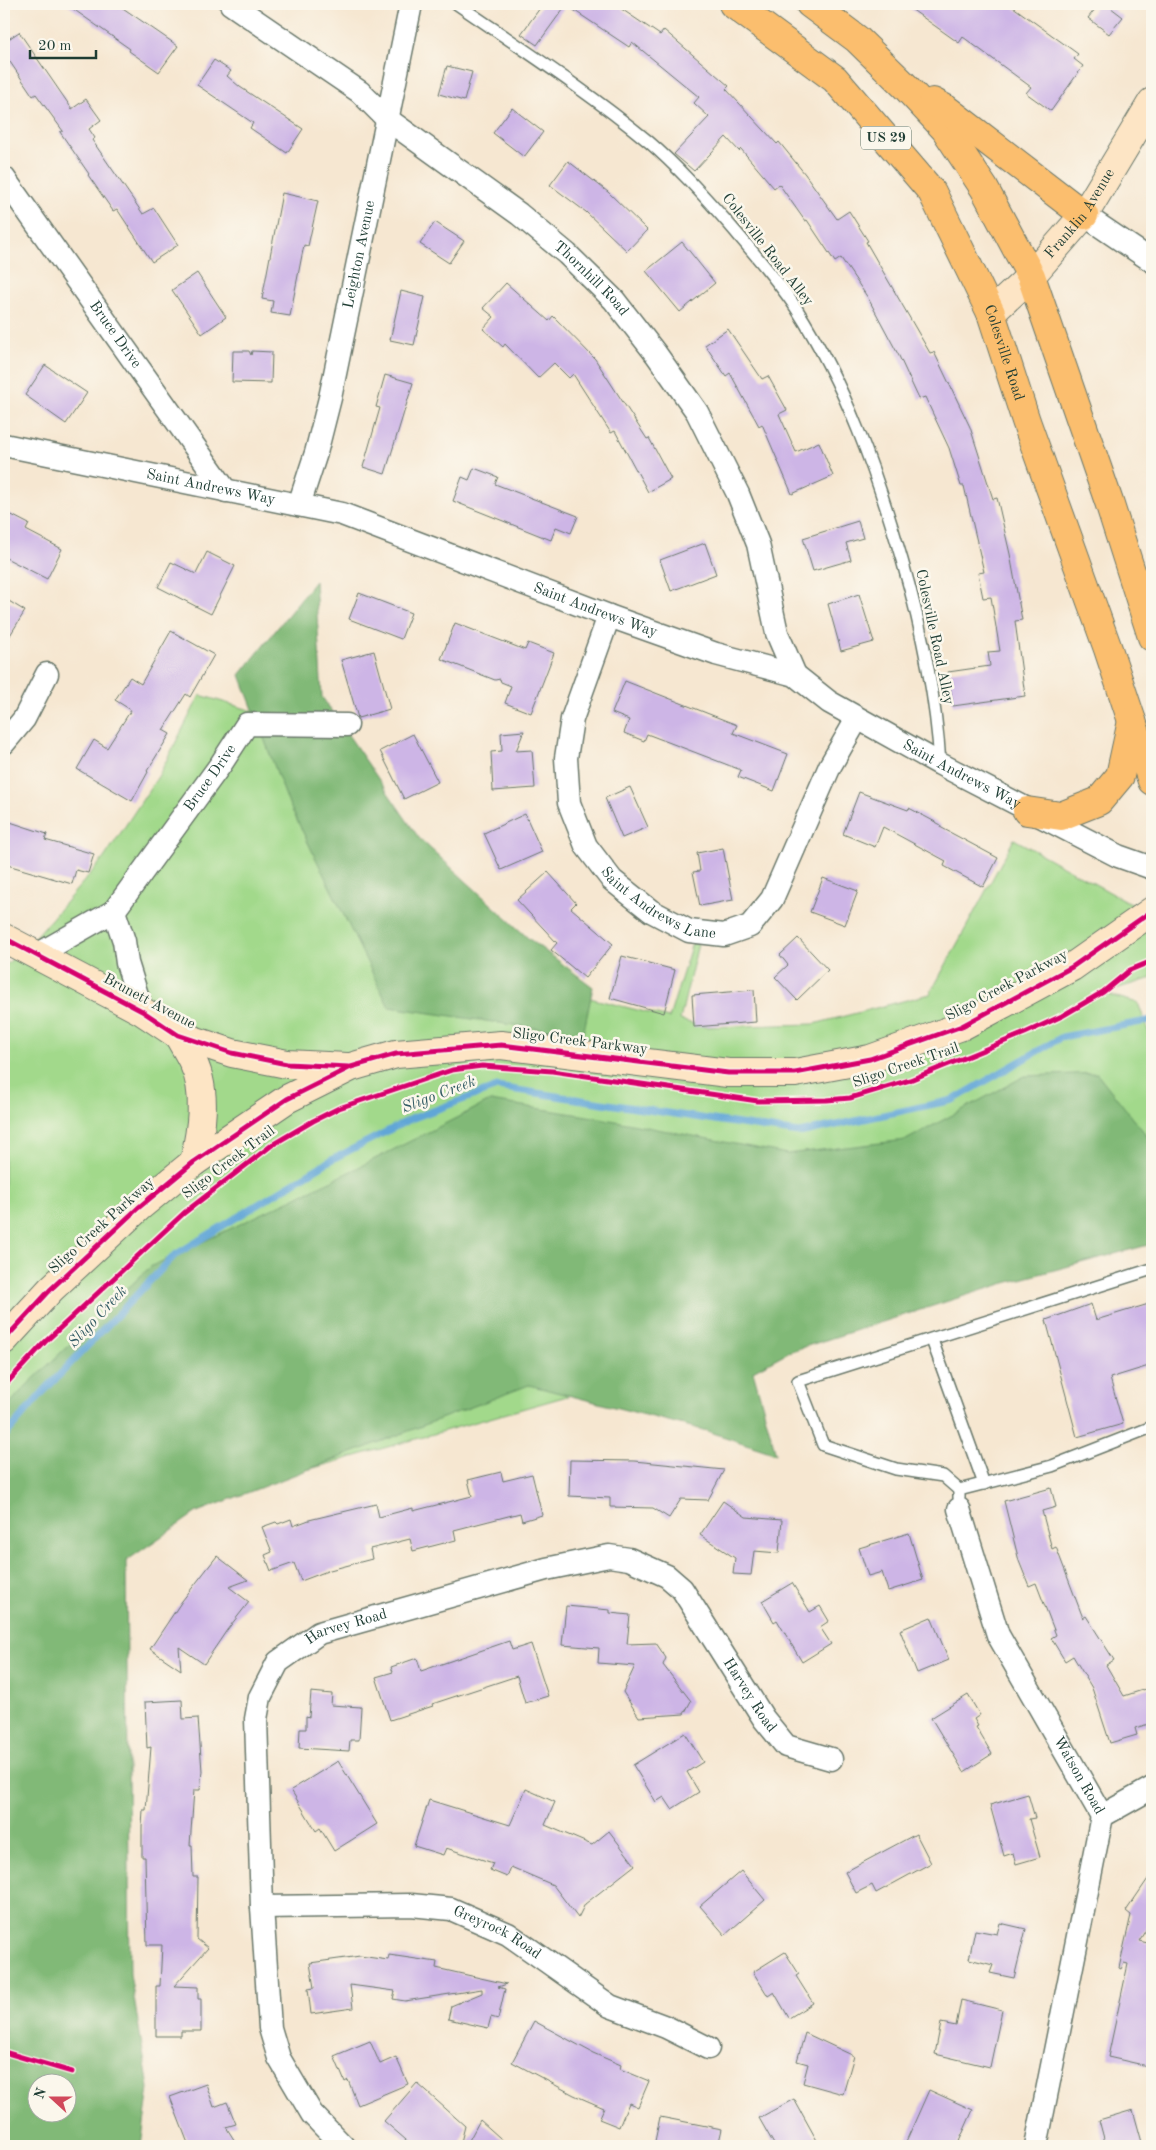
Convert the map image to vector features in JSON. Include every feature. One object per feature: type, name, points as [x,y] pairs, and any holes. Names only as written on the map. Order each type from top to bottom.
[{"type":"highway","name":"Colesville Road","points":[[733,4],[835,79],[932,192],[991,313],[1026,421],[1152,781]]},
{"type":"highway","points":[[810,4],[857,39],[905,86],[945,129],[984,188],[1031,276],[1109,502],[1152,637]]},
{"type":"highway","points":[[905,86],[946,110],[1084,215]]},
{"type":"highway","points":[[1027,811],[1061,816],[1099,801],[1120,776],[1132,720]]},
{"type":"street","name":"Thornhill Road","points":[[231,4],[360,92],[387,119],[519,214],[567,254],[614,300],[656,354],[697,412],[738,494],[758,544],[777,633],[795,675]]},
{"type":"street","name":"Leighton Avenue","points":[[299,505],[316,453],[330,398],[411,4]]},
{"type":"street","name":"Franklin Avenue","points":[[991,313],[1031,276],[1084,215],[1152,102]]},
{"type":"street","name":"Bruce Drive","points":[[4,178],[226,491]]},
{"type":"street","points":[[1084,215],[1152,261]]},
{"type":"street","name":"Saint Andrews Way","points":[[4,445],[342,514],[609,616],[716,654],[795,675],[828,702],[940,764],[1027,811],[1118,856],[1152,868]]},
{"type":"street","name":"Saint Andrews Lane","points":[[609,616],[572,719],[566,758],[569,803],[586,846],[612,880],[651,911],[689,931],[724,935],[750,926],[772,899],[830,766],[857,719]]},
{"type":"street","points":[[4,743],[24,718],[48,674]]},
{"type":"street","name":"Bruce Drive","points":[[36,956],[114,911],[221,764],[247,724],[347,726]]},
{"type":"street","points":[[114,911],[142,1012]]},
{"type":"street","name":"Sligo Creek Parkway","points":[[4,1340],[51,1290],[138,1208],[194,1162],[287,1099],[351,1067],[396,1054],[501,1045],[728,1073],[795,1073],[870,1059],[962,1026],[1072,967],[1152,911]]},
{"type":"street","name":"Brunett Avenue","points":[[4,938],[142,1012],[178,1035],[232,1053],[287,1064],[351,1067]]},
{"type":"street","points":[[178,1035],[194,1064],[202,1097],[201,1132],[194,1162]]},
{"type":"street","name":"Watson Road","points":[[959,1500],[998,1635],[1102,1816],[1036,2146]]},
{"type":"street","name":"Harvey Road","points":[[343,2146],[312,2114],[279,2058],[273,2044],[270,2028],[262,1907],[256,1719],[260,1697],[278,1662],[319,1633],[546,1569],[609,1556],[629,1559],[666,1576],[682,1589],[764,1719],[786,1746],[831,1759]]},
{"type":"street","points":[[1102,1816],[1152,1788]]},
{"type":"street","name":"Greyrock Road","points":[[262,1907],[411,1905],[451,1909],[508,1934],[610,2006],[666,2027],[708,2048]]},
{"type":"lane","name":"Colesville Road Alley","points":[[457,4],[589,97],[649,142],[700,191],[795,306],[826,360],[855,420],[882,492],[915,606],[938,735],[940,764]]},
{"type":"lane","points":[[1152,1269],[798,1381],[823,1445],[896,1469],[943,1476],[959,1500],[984,1484],[1052,1466],[1152,1427]]},
{"type":"lane","points":[[932,1340],[984,1484]]},
{"type":"green space","points":[[315,581],[322,697],[419,838],[528,938],[593,987],[583,1035],[389,1007],[288,802],[240,675]]},
{"type":"green space","points":[[200,695],[336,736],[450,895],[570,993],[669,1018],[692,943],[698,944],[680,1020],[705,1027],[814,1024],[930,994],[1014,839],[1122,899],[1146,909],[1152,927],[1152,978],[1102,993],[1138,1003],[1152,1041],[1152,1230],[99,1529],[115,2146],[4,2146],[4,967],[39,933],[104,858],[159,775]]},
{"type":"green space","points":[[1097,1073],[1152,1142],[1152,1244],[1002,1284],[788,1352],[753,1371],[776,1454],[707,1431],[529,1385],[197,1512],[126,1561],[130,1974],[149,2088],[141,2146],[4,2146],[4,1410],[23,1389],[150,1267],[345,1174],[490,1101],[600,1118],[787,1154],[906,1140],[1025,1076]]},
{"type":"building","points":[[66,4],[117,4],[178,46],[159,72]]},
{"type":"building","points":[[543,4],[614,4],[660,35],[664,30],[729,86],[726,89],[777,144],[779,142],[805,174],[837,219],[849,211],[868,241],[866,242],[930,353],[934,352],[970,427],[993,499],[997,498],[1022,620],[1015,621],[1025,696],[953,706],[948,672],[990,666],[988,652],[1000,651],[991,597],[983,598],[978,573],[984,572],[964,486],[961,486],[949,448],[925,397],[919,399],[899,356],[868,298],[841,258],[835,262],[807,220],[805,221],[779,184],[774,188],[741,149],[739,151],[726,137],[694,171],[674,154],[709,117],[694,103],[699,97],[632,42],[629,47],[566,5],[537,45],[521,34]]},
{"type":"building","points":[[904,4],[1009,4],[1078,54],[1074,59],[1083,66],[1051,111],[1026,93],[1031,87],[963,37],[959,43]]},
{"type":"building","points":[[1099,4],[1106,4],[1123,17],[1109,34],[1088,18]]},
{"type":"building","points":[[19,32],[72,109],[86,99],[101,120],[89,129],[95,138],[92,140],[143,214],[154,208],[178,245],[152,262],[117,209],[113,211],[60,132],[63,131],[36,94],[33,96],[4,53],[4,42]]},
{"type":"building","points":[[214,60],[231,71],[227,76],[240,87],[303,129],[287,153],[250,128],[253,123],[197,85]]},
{"type":"building","points":[[447,66],[472,72],[464,101],[439,94]]},
{"type":"building","points":[[512,108],[543,132],[524,157],[493,133]]},
{"type":"building","points":[[568,161],[608,192],[647,230],[627,251],[586,212],[550,185]]},
{"type":"building","points":[[282,193],[318,201],[308,246],[304,245],[290,316],[271,313],[273,301],[262,299]]},
{"type":"building","points":[[435,222],[464,241],[449,263],[420,244]]},
{"type":"building","points":[[682,242],[715,283],[680,312],[646,271]]},
{"type":"building","points":[[197,273],[226,317],[202,334],[172,290]]},
{"type":"building","points":[[506,283],[549,321],[553,316],[595,359],[647,439],[649,438],[671,479],[648,492],[615,431],[611,433],[573,374],[569,378],[554,363],[538,378],[505,344],[503,347],[483,329],[494,317],[483,308]]},
{"type":"building","points":[[401,291],[425,297],[414,345],[390,340]]},
{"type":"building","points":[[728,329],[762,379],[768,376],[787,410],[779,414],[796,452],[819,442],[833,476],[792,494],[762,424],[759,426],[730,373],[726,376],[705,345]]},
{"type":"building","points":[[233,351],[249,351],[251,355],[252,351],[272,352],[271,383],[232,382]]},
{"type":"building","points":[[45,365],[87,393],[66,424],[25,395]]},
{"type":"building","points":[[385,375],[413,383],[385,474],[363,467],[380,408],[376,407]]},
{"type":"building","points":[[474,468],[498,477],[495,484],[578,516],[571,533],[556,527],[551,540],[453,501],[462,477],[469,480]]},
{"type":"building","points":[[4,511],[29,524],[26,530],[62,549],[47,579],[4,557]]},
{"type":"building","points":[[858,521],[863,538],[846,543],[851,560],[813,571],[803,538]]},
{"type":"building","points":[[705,543],[716,574],[671,591],[660,560]]},
{"type":"building","points":[[207,552],[235,566],[211,614],[158,587],[171,562],[196,574]]},
{"type":"building","points":[[359,593],[411,613],[401,639],[349,619]]},
{"type":"building","points":[[859,594],[874,642],[841,651],[828,604]]},
{"type":"building","points":[[4,598],[25,611],[4,645]]},
{"type":"building","points":[[455,623],[525,650],[528,643],[554,653],[531,713],[505,703],[511,686],[501,682],[500,679],[495,680],[441,659]]},
{"type":"building","points":[[171,631],[214,655],[190,697],[186,694],[163,730],[170,734],[147,771],[132,801],[77,769],[94,740],[107,748],[131,710],[115,700],[130,677],[141,684]]},
{"type":"building","points":[[374,651],[390,709],[358,718],[341,660]]},
{"type":"building","points":[[625,681],[737,725],[733,733],[788,754],[774,791],[738,777],[741,770],[647,734],[644,741],[624,733],[629,720],[612,713]]},
{"type":"building","points":[[524,731],[516,751],[532,750],[535,788],[493,791],[491,752],[502,751],[501,733]]},
{"type":"building","points":[[413,734],[438,782],[404,799],[380,751]]},
{"type":"building","points":[[630,787],[648,827],[622,838],[605,798]]},
{"type":"building","points":[[859,792],[908,810],[909,808],[998,858],[983,887],[944,866],[946,861],[883,827],[875,847],[843,834]]},
{"type":"building","points":[[525,814],[542,852],[501,870],[484,833]]},
{"type":"building","points":[[4,820],[47,834],[45,840],[94,854],[88,873],[76,870],[72,884],[4,864]]},
{"type":"building","points":[[723,848],[733,900],[700,906],[693,872],[700,871],[697,853]]},
{"type":"building","points":[[548,872],[576,903],[571,908],[613,944],[585,978],[551,950],[557,943],[517,900]]},
{"type":"building","points":[[823,878],[858,891],[845,925],[810,912]]},
{"type":"building","points":[[798,938],[828,970],[797,1000],[775,977],[788,965],[780,955]]},
{"type":"building","points":[[622,956],[675,970],[664,1013],[610,998]]},
{"type":"building","points":[[754,990],[756,1022],[694,1027],[692,995]]},
{"type":"building","points":[[1152,1303],[1152,1365],[1110,1378],[1123,1424],[1077,1437],[1046,1320],[1091,1304],[1096,1320]]},
{"type":"building","points":[[570,1460],[634,1461],[724,1470],[708,1500],[681,1499],[669,1518],[653,1508],[610,1507],[610,1498],[569,1496]]},
{"type":"building","points":[[501,1472],[503,1481],[532,1474],[542,1515],[522,1521],[520,1513],[454,1530],[456,1540],[413,1551],[410,1539],[370,1549],[372,1559],[330,1570],[301,1581],[294,1563],[271,1571],[265,1555],[272,1552],[262,1527],[291,1519],[293,1526],[309,1520],[376,1504],[379,1517],[413,1508],[413,1511],[472,1496],[468,1480]]},
{"type":"building","points":[[1051,1488],[1056,1507],[1042,1511],[1052,1549],[1056,1547],[1083,1618],[1086,1616],[1114,1660],[1106,1665],[1124,1696],[1152,1687],[1152,1723],[1135,1728],[1137,1735],[1110,1743],[1092,1688],[1073,1656],[1065,1661],[1051,1638],[1056,1635],[1036,1583],[1029,1586],[1019,1561],[1004,1501]]},
{"type":"building","points":[[723,1501],[746,1517],[782,1520],[779,1553],[754,1551],[751,1575],[733,1574],[735,1558],[700,1535]]},
{"type":"building","points":[[909,1533],[923,1580],[888,1591],[882,1572],[868,1576],[859,1548]]},
{"type":"building","points":[[217,1556],[248,1580],[229,1587],[249,1602],[204,1664],[179,1647],[181,1670],[150,1649],[182,1601]]},
{"type":"building","points":[[792,1583],[810,1612],[820,1606],[829,1621],[820,1627],[831,1644],[802,1662],[777,1620],[774,1622],[762,1601]]},
{"type":"building","points":[[566,1606],[610,1610],[610,1613],[630,1615],[627,1644],[656,1643],[666,1658],[663,1665],[691,1701],[684,1714],[639,1717],[623,1692],[635,1666],[598,1663],[599,1648],[562,1645]]},
{"type":"building","points":[[931,1617],[949,1660],[917,1673],[900,1630]]},
{"type":"building","points":[[509,1641],[512,1650],[531,1644],[548,1696],[525,1703],[517,1676],[390,1720],[376,1677],[393,1672],[391,1667],[417,1658],[421,1671]]},
{"type":"building","points":[[311,1692],[332,1694],[331,1705],[361,1707],[359,1740],[350,1740],[349,1751],[299,1748],[300,1729],[306,1729],[306,1716],[309,1717]]},
{"type":"building","points":[[968,1695],[980,1715],[974,1719],[978,1726],[976,1727],[992,1754],[964,1772],[931,1718]]},
{"type":"building","points":[[182,1700],[183,1719],[198,1718],[202,1771],[200,1790],[194,1790],[190,1845],[192,1845],[193,1877],[198,1877],[197,1939],[208,1948],[174,1986],[198,1987],[198,1999],[201,1999],[201,2031],[181,2031],[181,2036],[156,2036],[156,1986],[160,1986],[162,1945],[147,1945],[145,1857],[142,1857],[142,1827],[143,1810],[146,1810],[151,1747],[147,1748],[145,1702]]},
{"type":"building","points":[[685,1733],[703,1762],[687,1772],[699,1792],[672,1809],[664,1797],[656,1802],[633,1765]]},
{"type":"building","points":[[338,1761],[377,1824],[334,1851],[320,1828],[316,1831],[291,1790]]},
{"type":"building","points":[[526,1789],[555,1802],[545,1825],[592,1845],[609,1831],[635,1865],[585,1904],[578,1918],[553,1885],[511,1867],[507,1877],[490,1870],[493,1863],[446,1848],[443,1855],[414,1846],[429,1800],[510,1825]]},
{"type":"building","points":[[1028,1794],[1035,1818],[1029,1819],[1040,1857],[1016,1864],[1013,1853],[1004,1856],[990,1805]]},
{"type":"building","points":[[916,1834],[931,1863],[876,1893],[872,1885],[856,1893],[845,1872]]},
{"type":"building","points":[[741,1871],[765,1900],[725,1935],[700,1906]]},
{"type":"building","points":[[1152,1873],[1152,1920],[1139,1941],[1152,1944],[1152,2067],[1108,2057],[1128,1964],[1124,1963],[1121,1969],[1119,1968],[1131,1915],[1126,1911]]},
{"type":"building","points":[[1000,1923],[1026,1929],[1014,1978],[990,1973],[993,1965],[969,1959],[975,1930],[997,1934]]},
{"type":"building","points":[[785,1952],[799,1974],[796,1976],[813,2003],[789,2018],[774,1992],[768,1996],[753,1972]]},
{"type":"building","points":[[389,1955],[437,1962],[436,1968],[507,1984],[498,1987],[505,1989],[498,2019],[491,2017],[488,2028],[448,2019],[451,2006],[482,1993],[482,1989],[405,2001],[393,1999],[395,1991],[350,1985],[353,2008],[311,2014],[308,1989],[314,1988],[310,1963],[360,1956],[388,1960]]},
{"type":"building","points":[[961,2000],[1002,2010],[990,2067],[935,2054],[941,2023],[956,2026]]},
{"type":"building","points":[[534,2021],[593,2053],[621,2065],[620,2069],[649,2081],[638,2107],[629,2103],[619,2127],[599,2119],[604,2108],[574,2095],[512,2062]]},
{"type":"building","points":[[805,2033],[854,2056],[843,2094],[803,2083],[808,2064],[797,2061]]},
{"type":"building","points":[[370,2041],[380,2064],[396,2057],[408,2084],[358,2105],[348,2080],[345,2082],[334,2056]]},
{"type":"building","points":[[417,2083],[465,2126],[460,2146],[413,2146],[384,2121]]},
{"type":"building","points":[[206,2084],[214,2107],[227,2102],[236,2124],[226,2127],[238,2146],[189,2146],[170,2097]]},
{"type":"building","points":[[929,2090],[973,2110],[957,2146],[904,2146]]},
{"type":"building","points":[[794,2099],[820,2146],[775,2146],[759,2118]]},
{"type":"building","points":[[1133,2110],[1143,2146],[1106,2146],[1099,2120]]},
{"type":"building","points":[[660,2117],[722,2129],[718,2146],[654,2146]]},
{"type":"building","points":[[480,2120],[509,2146],[466,2146]]},
{"type":"waterway","name":"Sligo Creek","points":[[4,1437],[43,1392],[175,1255],[331,1160],[411,1119],[497,1087],[799,1133],[953,1100],[1062,1037],[1152,1020]]},
{"type":"cycle path","name":"Sligo Creek Trail","points":[[4,1340],[51,1289],[138,1208],[194,1162],[287,1099],[351,1067],[396,1054],[501,1045],[728,1073],[795,1073],[870,1059],[962,1026],[1072,967],[1152,911]]},
{"type":"cycle path","points":[[4,938],[142,1011],[178,1035],[232,1053],[287,1064],[349,1067]]},
{"type":"cycle path","name":"Sligo Creek Trail","points":[[4,1386],[45,1342],[184,1213],[272,1145],[339,1108],[452,1070],[482,1066],[552,1071],[758,1101],[850,1098],[910,1080],[1025,1033],[1062,1016],[1103,992],[1130,970],[1152,961]]},
{"type":"cycle path","points":[[4,2052],[72,2072]]}]
